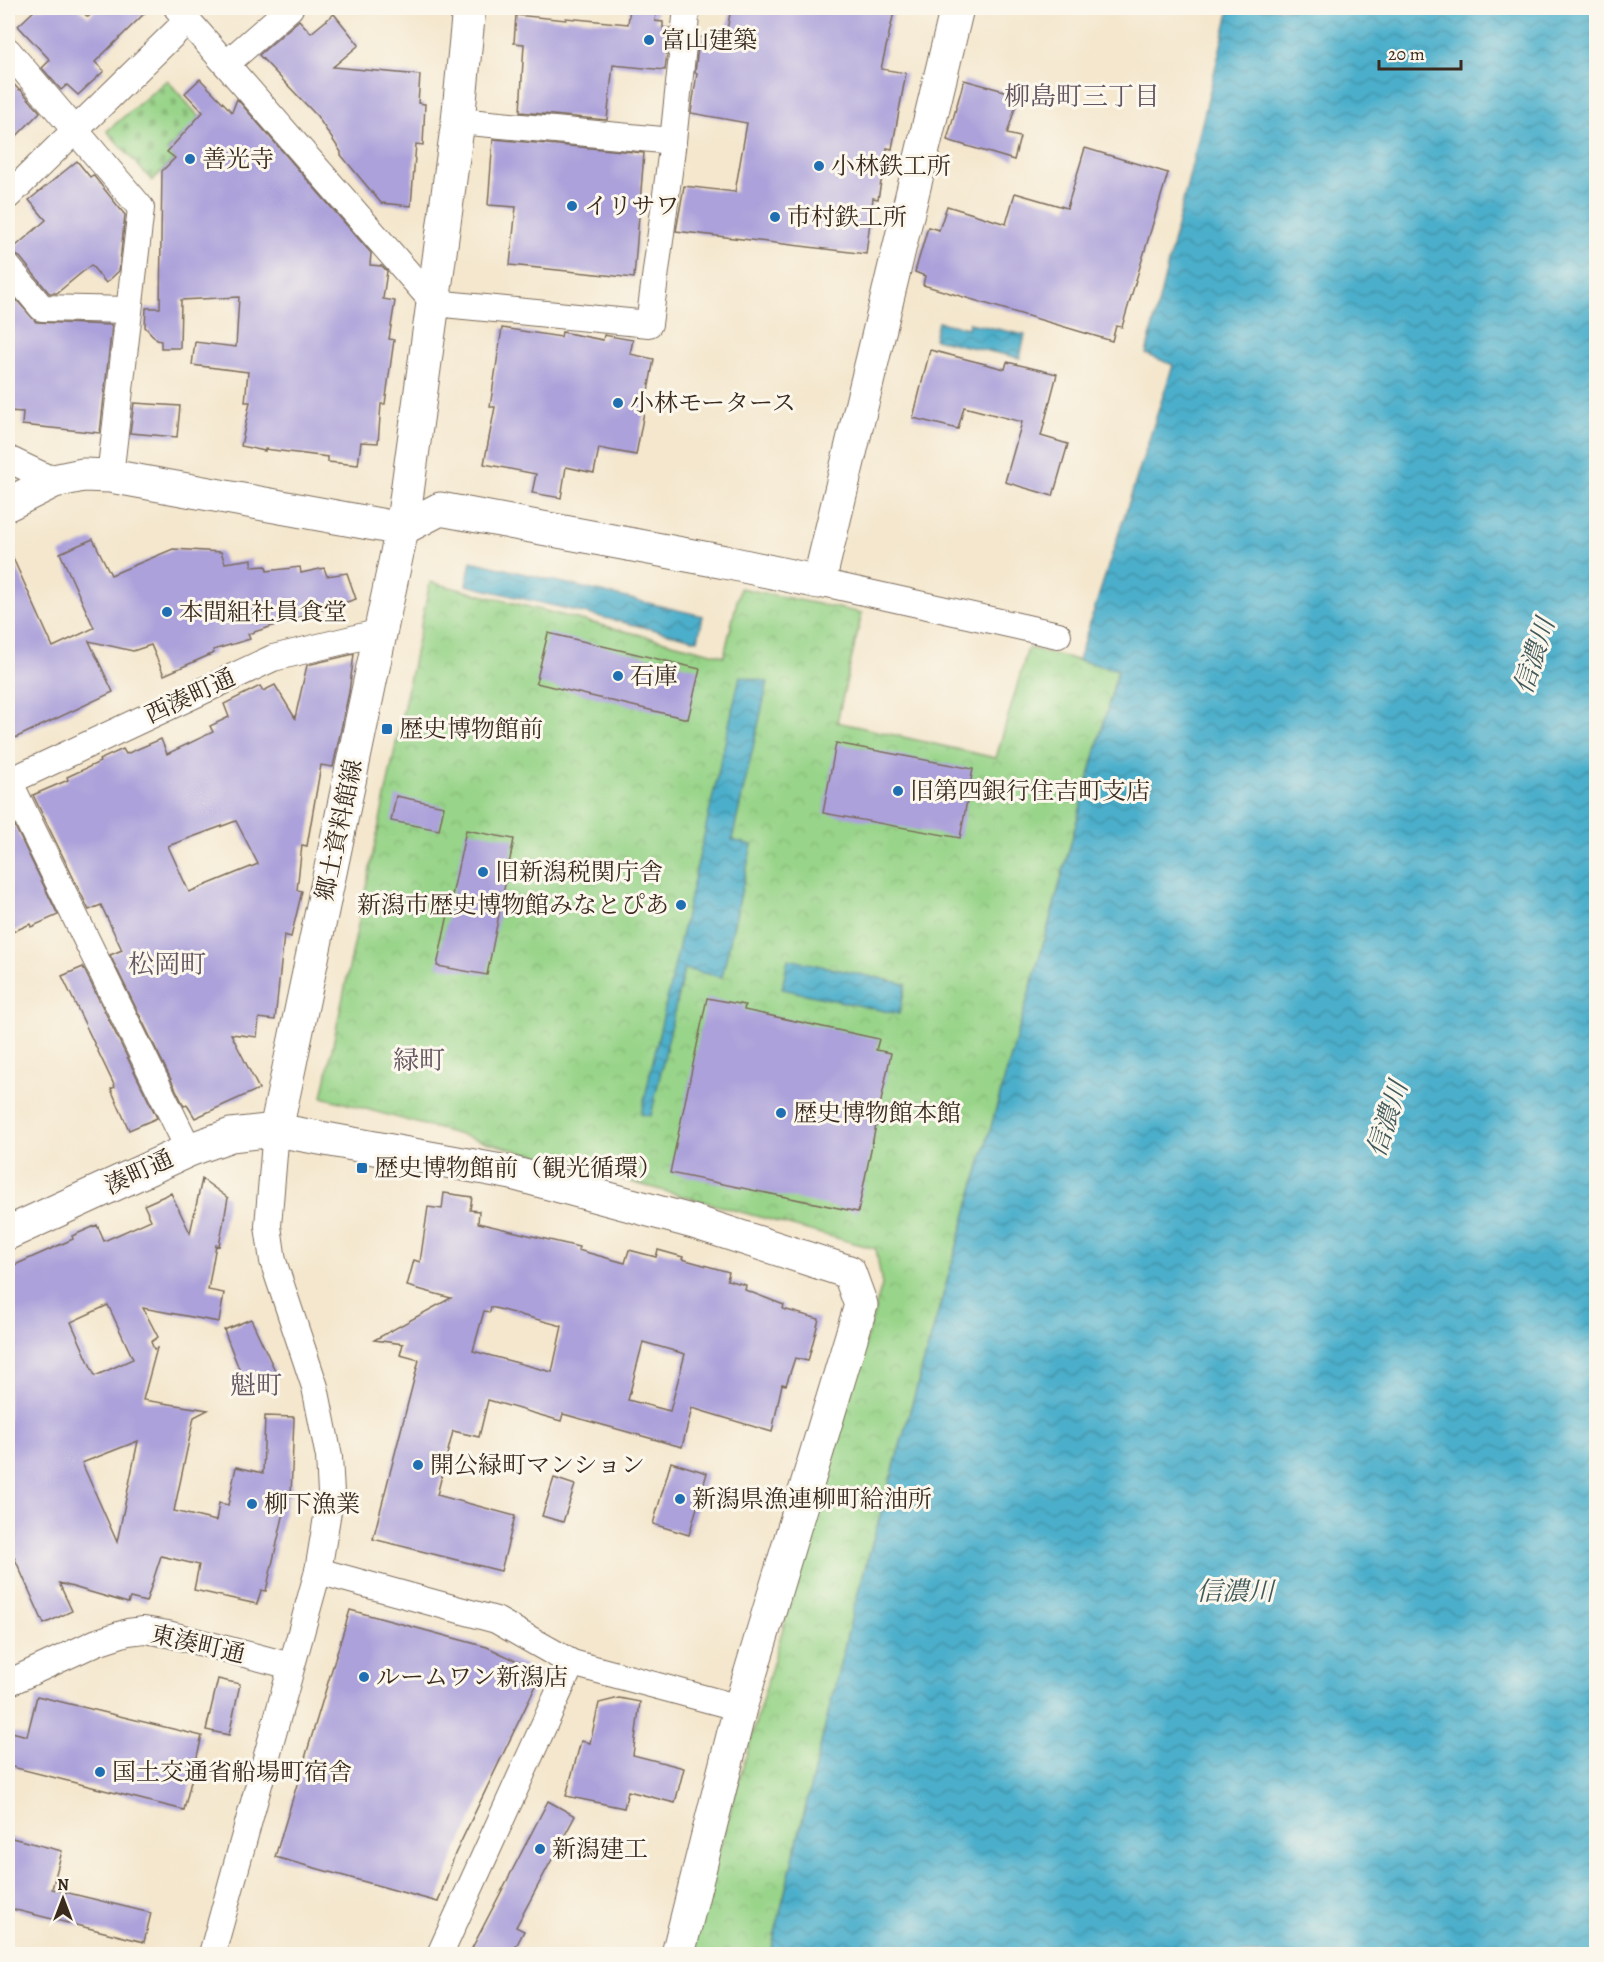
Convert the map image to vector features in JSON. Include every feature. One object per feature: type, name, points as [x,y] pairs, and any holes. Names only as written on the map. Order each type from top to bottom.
[{"type":"street","points":[[226,64],[290,8]]},
{"type":"street","name":"郷土資料館線","points":[[276,1130],[402,529],[458,122],[469,8]]},
{"type":"street","points":[[8,196],[76,129],[182,14],[434,303],[649,324],[673,141],[687,8]]},
{"type":"street","points":[[819,582],[957,8]]},
{"type":"street","points":[[8,51],[141,208],[110,476]]},
{"type":"street","points":[[458,122],[673,141]]},
{"type":"street","points":[[8,267],[42,308],[129,310]]},
{"type":"street","points":[[8,459],[54,481]]},
{"type":"street","points":[[8,504],[54,481],[83,475],[110,476],[402,529],[440,509],[725,562],[1058,635]]},
{"type":"street","name":"西湊町通","points":[[8,781],[273,658],[381,632]]},
{"type":"street","points":[[8,781],[189,1150]]},
{"type":"street","points":[[212,1954],[318,1571],[331,1493],[329,1457],[315,1387],[273,1261],[268,1226],[276,1130]]},
{"type":"street","name":"湊町通","points":[[8,1233],[189,1150],[231,1135],[276,1130],[512,1173],[694,1222],[849,1272],[861,1305],[740,1708]]},
{"type":"street","points":[[318,1571],[496,1620],[572,1664],[740,1708],[678,1954]]},
{"type":"street","name":"東湊町通","points":[[8,1683],[97,1642],[128,1632],[144,1630],[168,1634],[291,1666]]},
{"type":"street","points":[[440,1954],[572,1664]]},
{"type":"green space","points":[[167,80],[203,121],[183,134],[167,151],[175,158],[152,181],[107,131]]},
{"type":"green space","name":"新潟市歴史博物館みなとぴあ","points":[[430,582],[724,656],[740,588],[862,613],[837,722],[996,758],[1028,648],[1118,670],[1048,927],[854,1607],[770,1954],[689,1954],[882,1285],[876,1249],[322,1097]]},
{"type":"water","name":"信濃川","points":[[1230,8],[1596,8],[1596,1954],[770,1954],[854,1607],[1048,927],[1118,670],[1078,660],[1173,365],[1146,354]]},
{"type":"water","points":[[938,322],[968,328],[969,323],[1025,335],[1020,358],[934,339]]},
{"type":"water","points":[[471,561],[703,616],[698,640],[466,585]]},
{"type":"water","points":[[740,676],[768,682],[732,840],[752,845],[722,977],[684,969],[651,1116],[641,1114]]},
{"type":"water","points":[[788,959],[906,984],[899,1014],[782,989]]},
{"type":"building","points":[[37,8],[78,8],[88,17],[98,8],[150,8],[95,62],[104,71],[78,95],[67,85],[61,90],[42,68],[50,60],[18,26]]},
{"type":"building","points":[[630,8],[657,8],[655,21],[663,22],[663,28],[670,28],[665,70],[613,65],[607,120],[520,112],[524,44],[514,43],[516,15],[628,24]]},
{"type":"building","points":[[731,8],[895,8],[881,69],[906,73],[892,149],[887,148],[878,199],[873,198],[866,254],[676,231],[684,186],[735,192],[747,123],[691,113],[699,37],[725,42]]},
{"type":"building","points":[[334,14],[359,45],[333,67],[420,75],[418,103],[425,104],[423,145],[416,144],[411,206],[381,203],[341,155],[317,116],[259,55],[299,20],[311,33]]},
{"type":"building","points":[[8,78],[40,112],[8,145]]},
{"type":"building","points":[[200,79],[232,112],[237,99],[371,253],[370,265],[382,266],[387,271],[383,299],[395,301],[389,339],[394,340],[385,404],[381,404],[378,443],[361,442],[358,465],[328,462],[328,457],[265,449],[265,451],[241,446],[250,402],[245,402],[248,372],[192,365],[195,342],[236,347],[239,297],[181,300],[180,348],[161,348],[161,341],[157,340],[145,327],[146,308],[160,308],[162,171],[175,158],[167,152],[203,112],[185,93]]},
{"type":"building","points":[[964,80],[1019,95],[1007,134],[1020,137],[1014,160],[947,140]]},
{"type":"building","name":"イリサワ","points":[[493,139],[644,153],[634,278],[510,265],[516,207],[488,205]]},
{"type":"building","points":[[1085,148],[1168,173],[1122,327],[1116,326],[1112,341],[923,285],[925,276],[915,272],[928,227],[939,230],[947,206],[1006,224],[1015,193],[1067,208]]},
{"type":"building","points":[[77,161],[90,177],[93,175],[125,215],[119,271],[106,283],[91,265],[57,293],[49,293],[20,257],[9,252],[46,220],[29,200]]},
{"type":"building","points":[[8,290],[36,322],[112,325],[100,433],[22,425],[23,412],[8,411]]},
{"type":"building","points":[[502,328],[561,337],[562,332],[603,340],[604,335],[633,340],[630,354],[654,359],[636,455],[599,448],[594,473],[566,467],[561,498],[532,493],[536,474],[484,464],[495,407],[490,407]]},
{"type":"building","points":[[930,350],[1005,369],[1007,362],[1057,374],[1041,436],[1068,444],[1053,496],[1005,482],[1022,422],[964,407],[958,429],[913,418]]},
{"type":"building","points":[[134,403],[180,406],[177,437],[130,433]]},
{"type":"building","points":[[93,539],[111,575],[173,549],[221,552],[225,563],[252,559],[252,567],[266,566],[267,571],[300,567],[301,573],[324,568],[327,576],[347,573],[356,599],[248,634],[250,639],[213,650],[214,653],[164,675],[151,645],[133,651],[89,641],[113,692],[15,738],[8,721],[8,547],[53,647],[94,628],[60,553]]},
{"type":"building","name":"石庫","points":[[548,633],[700,669],[688,719],[536,683]]},
{"type":"building","points":[[354,654],[349,692],[333,767],[321,765],[307,846],[302,845],[297,890],[302,891],[291,937],[284,935],[275,1020],[259,1018],[257,1037],[231,1034],[259,1089],[195,1118],[187,1105],[184,1106],[110,955],[122,950],[101,905],[89,910],[33,795],[68,780],[67,777],[123,749],[126,754],[161,739],[167,754],[213,732],[210,726],[229,717],[224,704],[260,686],[263,691],[275,685],[295,718],[307,665]],"holes":[[[236,821],[258,864],[189,892],[168,846]]]},
{"type":"building","name":"旧第四銀行住吉町支店","points":[[836,743],[973,769],[960,838],[823,813]]},
{"type":"building","points":[[396,796],[444,806],[439,830],[391,821]]},
{"type":"building","points":[[8,812],[58,915],[8,934]]},
{"type":"building","name":"旧新潟税関庁舎","points":[[466,830],[514,839],[487,975],[437,966]]},
{"type":"building","points":[[83,967],[157,1118],[129,1130],[111,1089],[115,1087],[62,976]]},
{"type":"building","name":"歴史博物館本館","points":[[707,998],[745,1005],[744,1010],[879,1039],[876,1050],[891,1053],[858,1212],[670,1173]]},
{"type":"building","points":[[202,1179],[228,1198],[208,1290],[224,1293],[219,1322],[143,1308],[158,1337],[151,1342],[154,1349],[157,1348],[143,1400],[208,1410],[194,1417],[174,1511],[216,1521],[219,1503],[228,1505],[236,1467],[263,1473],[265,1416],[294,1417],[291,1496],[288,1495],[266,1591],[261,1590],[257,1604],[194,1590],[199,1565],[161,1556],[146,1602],[130,1598],[128,1603],[59,1583],[72,1611],[44,1624],[11,1550],[8,1550],[8,1268],[73,1239],[72,1236],[97,1225],[104,1241],[151,1220],[144,1205],[171,1193],[190,1233]],"holes":[[[108,1305],[133,1359],[95,1376],[71,1322]],[[138,1441],[117,1542],[82,1463]]]},
{"type":"building","points":[[444,1193],[472,1197],[470,1210],[479,1211],[478,1223],[579,1247],[578,1250],[625,1263],[629,1250],[656,1257],[658,1250],[683,1257],[682,1259],[729,1272],[727,1280],[746,1285],[745,1290],[784,1305],[783,1309],[819,1319],[808,1361],[795,1358],[786,1385],[782,1384],[772,1432],[692,1408],[682,1447],[563,1414],[561,1421],[488,1400],[479,1437],[453,1431],[437,1495],[515,1516],[501,1571],[373,1539],[419,1360],[400,1355],[403,1344],[374,1340],[451,1298],[407,1286],[414,1260],[420,1262],[428,1207],[442,1209]],"holes":[[[491,1307],[562,1326],[552,1372],[473,1351],[484,1311],[490,1312]],[[643,1342],[685,1354],[670,1411],[628,1400]]]},
{"type":"building","points":[[251,1319],[278,1377],[247,1392],[224,1330]]},
{"type":"building","name":"新潟県漁連柳町給油所","points":[[671,1462],[707,1473],[689,1535],[653,1524]]},
{"type":"building","points":[[554,1478],[575,1485],[563,1522],[542,1516]]},
{"type":"building","points":[[350,1610],[487,1647],[542,1673],[455,1854],[438,1902],[275,1857]]},
{"type":"building","points":[[218,1679],[240,1684],[229,1735],[206,1730]]},
{"type":"building","points":[[37,1696],[202,1736],[184,1810],[8,1766],[8,1731],[27,1736]]},
{"type":"building","points":[[619,1698],[640,1702],[633,1755],[684,1768],[675,1803],[628,1791],[624,1808],[566,1796],[581,1741],[590,1743],[599,1703]]},
{"type":"building","points":[[548,1801],[575,1816],[516,1927],[524,1931],[512,1954],[469,1954]]},
{"type":"building","points":[[8,1837],[62,1851],[52,1889],[151,1913],[144,1942],[8,1908]]},
{"type":"place","name":"富山建築","points":[[649,40]]},
{"type":"place","name":"善光寺","points":[[190,159]]},
{"type":"place","name":"小林鉄工所","points":[[819,166]]},
{"type":"place","name":"イリサワ","points":[[572,206]]},
{"type":"place","name":"市村鉄工所","points":[[775,217]]},
{"type":"place","name":"小林モータース","points":[[618,403]]},
{"type":"place","name":"本間組社員食堂","points":[[167,612]]},
{"type":"place","name":"石庫","points":[[618,676]]},
{"type":"place","name":"歴史博物館前","points":[[387,729]]},
{"type":"place","name":"旧第四銀行住吉町支店","points":[[898,791]]},
{"type":"place","name":"旧新潟税関庁舎","points":[[483,872]]},
{"type":"place","name":"新潟市歴史博物館みなとぴあ","points":[[681,905]]},
{"type":"place","name":"歴史博物館本館","points":[[781,1113]]},
{"type":"place","name":"歴史博物館前（観光循環）","points":[[362,1168]]},
{"type":"place","name":"開公緑町マンション","points":[[418,1465]]},
{"type":"place","name":"新潟県漁連柳町給油所","points":[[680,1499]]},
{"type":"place","name":"柳下漁業","points":[[252,1504]]},
{"type":"place","name":"ルームワン新潟店","points":[[364,1677]]},
{"type":"place","name":"国土交通省船場町宿舎","points":[[100,1772]]},
{"type":"place","name":"新潟建工","points":[[540,1849]]},
{"type":"district","name":"柳島町三丁目","points":[[1082,96]]},
{"type":"district","name":"松岡町","points":[[167,964]]},
{"type":"district","name":"緑町","points":[[419,1060]]},
{"type":"district","name":"魁町","points":[[256,1385]]}]
